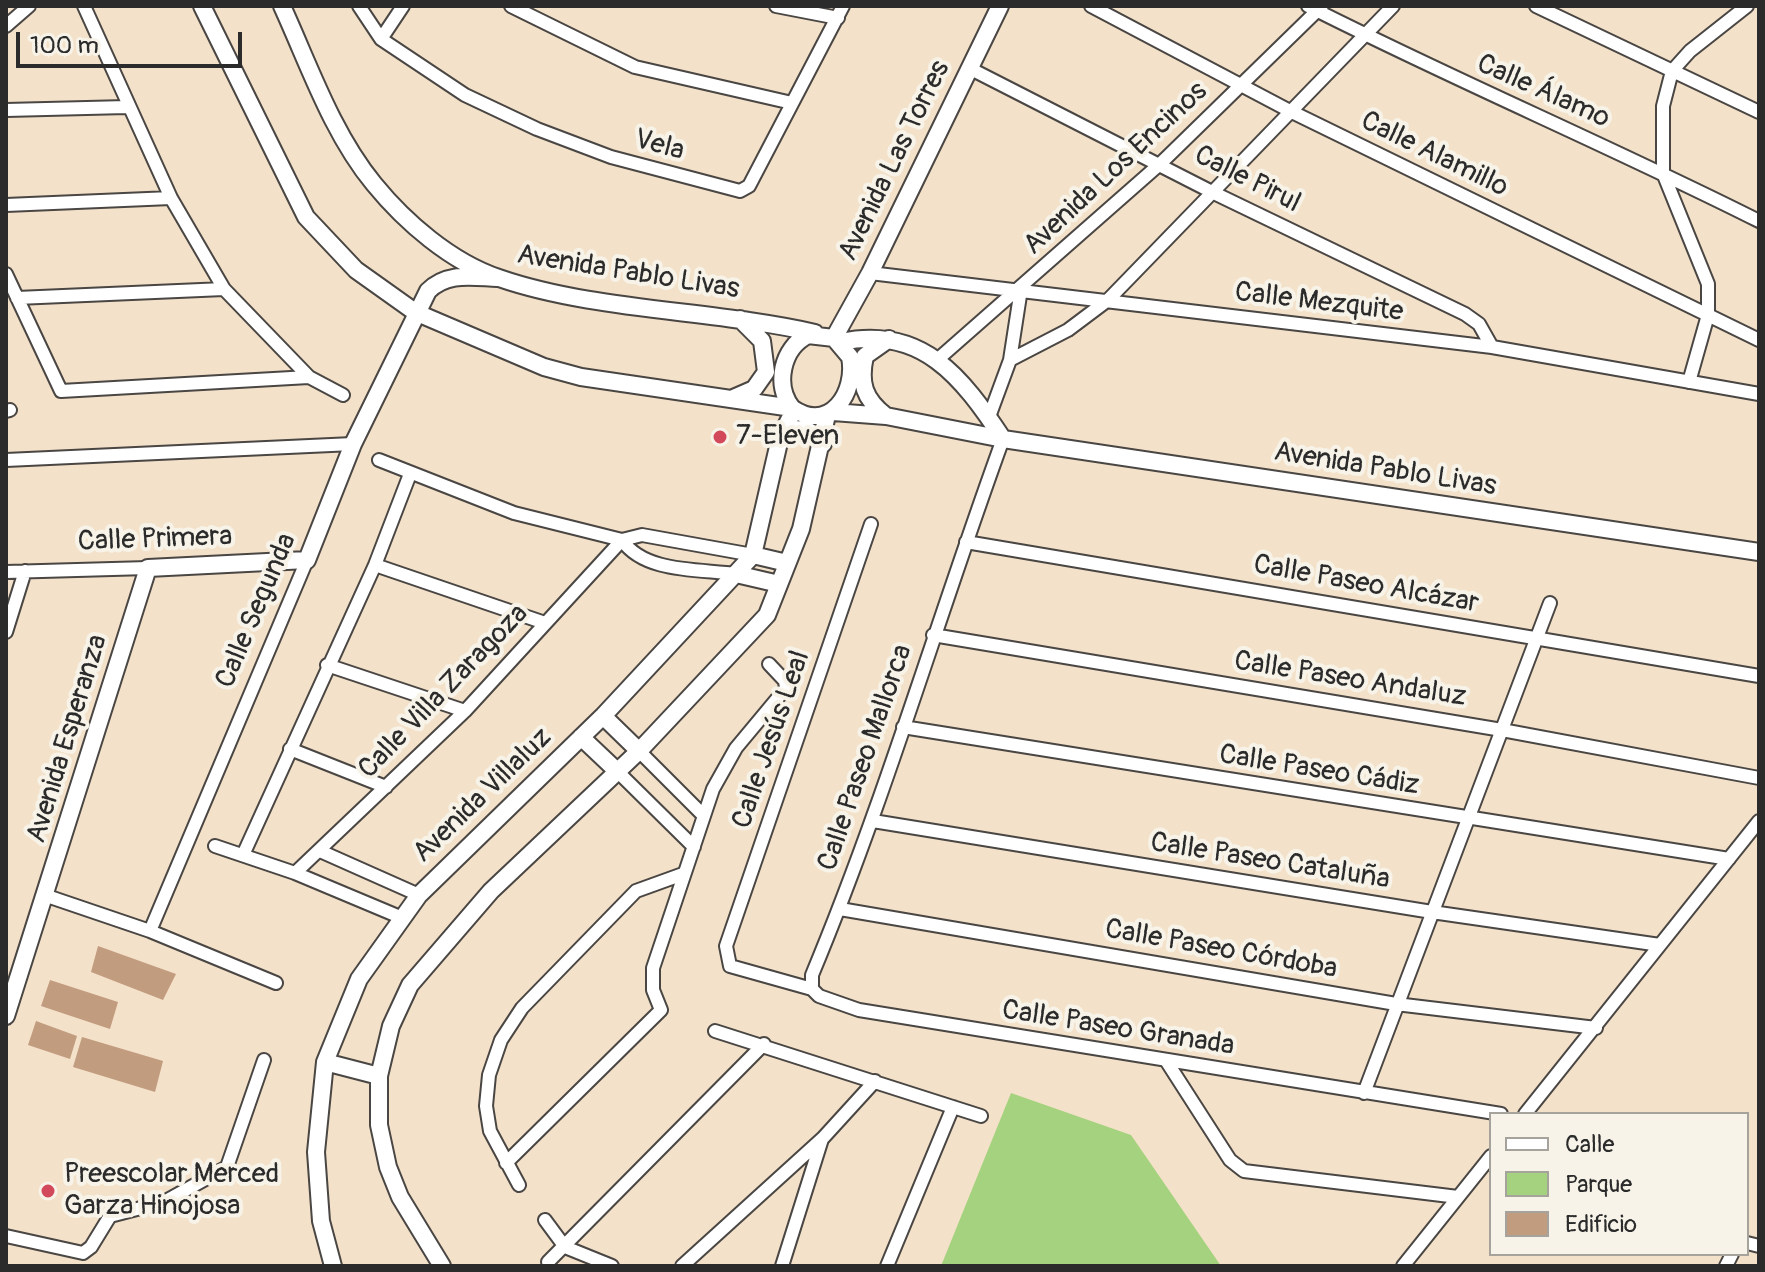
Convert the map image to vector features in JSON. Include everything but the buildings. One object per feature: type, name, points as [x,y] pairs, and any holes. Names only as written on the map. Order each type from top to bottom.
[{"type":"street","points":[[6,26],[29,6]]},
{"type":"street","points":[[84,6],[127,107],[171,198],[224,289],[309,377],[343,395]]},
{"type":"street","points":[[202,6],[306,217],[356,270],[415,312],[544,367],[581,377],[793,409],[816,417],[830,413],[845,399],[852,365],[837,340]]},
{"type":"street","name":"Avenida Pablo Livas","points":[[282,6],[331,113],[372,182],[414,227],[497,278],[590,298],[740,319],[817,334]]},
{"type":"street","points":[[359,6],[381,39],[403,6]]},
{"type":"street","points":[[511,6],[635,67],[792,103]]},
{"type":"street","points":[[776,6],[841,12]]},
{"type":"street","name":"Avenida Las Torres","points":[[837,340],[1000,6]]},
{"type":"street","name":"Calle Alamillo","points":[[1091,6],[1290,111],[1759,340]]},
{"type":"street","points":[[1010,360],[1068,330],[1108,300],[1393,6]]},
{"type":"street","points":[[1536,6],[1759,112]]},
{"type":"street","points":[[1689,382],[1708,315],[1708,284],[1663,173],[1663,106],[1672,71],[1690,51],[1747,6]]},
{"type":"street","name":"Avenida Los Encinos","points":[[937,360],[1161,163],[1243,85],[1316,8]]},
{"type":"street","name":"Calle Álamo","points":[[1316,8],[1363,36],[1663,173],[1759,221]]},
{"type":"street","name":"Vela","points":[[381,39],[433,77],[537,129],[611,157],[735,190],[749,186],[841,12]]},
{"type":"street","name":"Calle Pirul","points":[[969,68],[1161,163],[1214,193],[1465,314],[1479,324],[1492,347]]},
{"type":"street","points":[[6,110],[127,107]]},
{"type":"street","points":[[6,205],[171,198]]},
{"type":"street","name":"Calle Mezquite","points":[[870,273],[1492,347],[1759,394]]},
{"type":"street","points":[[6,274],[61,391],[309,377]]},
{"type":"street","name":"Calle Segunda","points":[[150,931],[353,444],[415,312],[438,280],[457,276],[497,278]]},
{"type":"street","points":[[17,298],[224,289]]},
{"type":"street","points":[[989,417],[1010,360],[1021,289]]},
{"type":"street","points":[[730,399],[754,389],[766,372],[762,341],[740,319]]},
{"type":"street","points":[[793,409],[783,391],[787,355],[799,340],[817,334],[837,340],[890,338],[918,347],[937,360],[989,417],[1003,439]]},
{"type":"street","points":[[886,416],[871,402],[861,379],[865,356],[890,338]]},
{"type":"street","name":"Avenida Villaluz","points":[[333,1266],[321,1221],[316,1152],[325,1062],[359,979],[400,917],[419,895],[603,716],[753,555],[780,438],[793,409]]},
{"type":"street","points":[[442,1266],[400,1197],[388,1167],[379,1125],[379,1076],[391,1026],[410,985],[491,891],[639,751],[767,615],[801,529],[830,413]]},
{"type":"street","name":"Avenida Pablo Livas","points":[[830,413],[886,416],[1003,439],[1759,552]]},
{"type":"street","points":[[780,438],[789,430],[800,428],[818,436],[823,444]]},
{"type":"street","name":"Calle Paseo Mallorca","points":[[812,989],[812,975],[873,821],[933,635],[1003,439]]},
{"type":"street","points":[[6,460],[353,444]]},
{"type":"street","points":[[379,460],[514,513],[622,540],[642,535],[787,563]]},
{"type":"street","points":[[243,855],[375,565],[410,474]]},
{"type":"street","name":"Calle Jesús Leal","points":[[735,968],[727,962],[726,946],[871,524]]},
{"type":"street","points":[[622,540],[632,554],[651,563],[736,574],[779,584]]},
{"type":"street","name":"Calle Villa Zaragoza","points":[[295,873],[465,711],[622,540]]},
{"type":"street","name":"Calle Paseo Alcázar","points":[[966,542],[1759,676]]},
{"type":"street","name":"Calle Primera","points":[[6,572],[307,560]]},
{"type":"street","points":[[375,565],[545,623]]},
{"type":"street","name":"Avenida Esperanza","points":[[6,1016],[47,896],[148,568]]},
{"type":"street","points":[[6,632],[25,571]]},
{"type":"street","points":[[1364,1093],[1466,820],[1539,639],[1550,603]]},
{"type":"street","name":"Calle Paseo Andaluz","points":[[933,635],[1502,730],[1759,778]]},
{"type":"street","points":[[506,1163],[666,1013],[653,990],[653,968],[703,815],[730,757],[785,690],[785,681],[769,664]]},
{"type":"street","points":[[327,665],[465,711]]},
{"type":"street","points":[[603,716],[703,815]]},
{"type":"street","name":"Calle Paseo Cádiz","points":[[903,727],[1466,820],[1729,859]]},
{"type":"street","points":[[581,737],[694,847]]},
{"type":"street","points":[[290,749],[386,787]]},
{"type":"street","name":"Calle Paseo Cataluña","points":[[873,821],[1432,912],[1660,945]]},
{"type":"street","points":[[1527,1112],[1759,821]]},
{"type":"street","points":[[215,846],[295,873],[400,917]]},
{"type":"street","points":[[320,851],[419,895]]},
{"type":"street","points":[[519,1185],[490,1131],[486,1106],[489,1075],[501,1040],[522,1008],[636,891],[683,874]]},
{"type":"street","points":[[47,896],[150,931],[276,983]]},
{"type":"street","name":"Calle Paseo Córdoba","points":[[840,909],[1396,1004],[1596,1028]]},
{"type":"street","name":"Calle Paseo Granada","points":[[735,968],[812,989],[819,996],[859,1010],[1489,1112]]},
{"type":"street","points":[[715,1031],[764,1044],[981,1116]]},
{"type":"street","points":[[548,1262],[764,1044]]},
{"type":"street","points":[[6,1236],[77,1253],[91,1247],[110,1216],[164,1202],[227,1167],[264,1060]]},
{"type":"street","points":[[325,1062],[379,1076]]},
{"type":"street","points":[[1167,1062],[1230,1160],[1253,1174],[1458,1197]]},
{"type":"street","points":[[682,1266],[823,1138],[875,1081]]},
{"type":"street","points":[[887,1266],[953,1107]]},
{"type":"street","points":[[782,1266],[823,1138]]},
{"type":"street","points":[[1403,1266],[1489,1158]]},
{"type":"street","points":[[545,1220],[565,1247],[612,1266]]},
{"type":"green space","points":[[1011,1093],[1131,1135],[1221,1266],[941,1266]]},
{"type":"place","name":"7-Eleven","points":[[720,437]]},
{"type":"place","name":"Preescolar Merced Garza Hinojosa","points":[[48,1191]]}]
